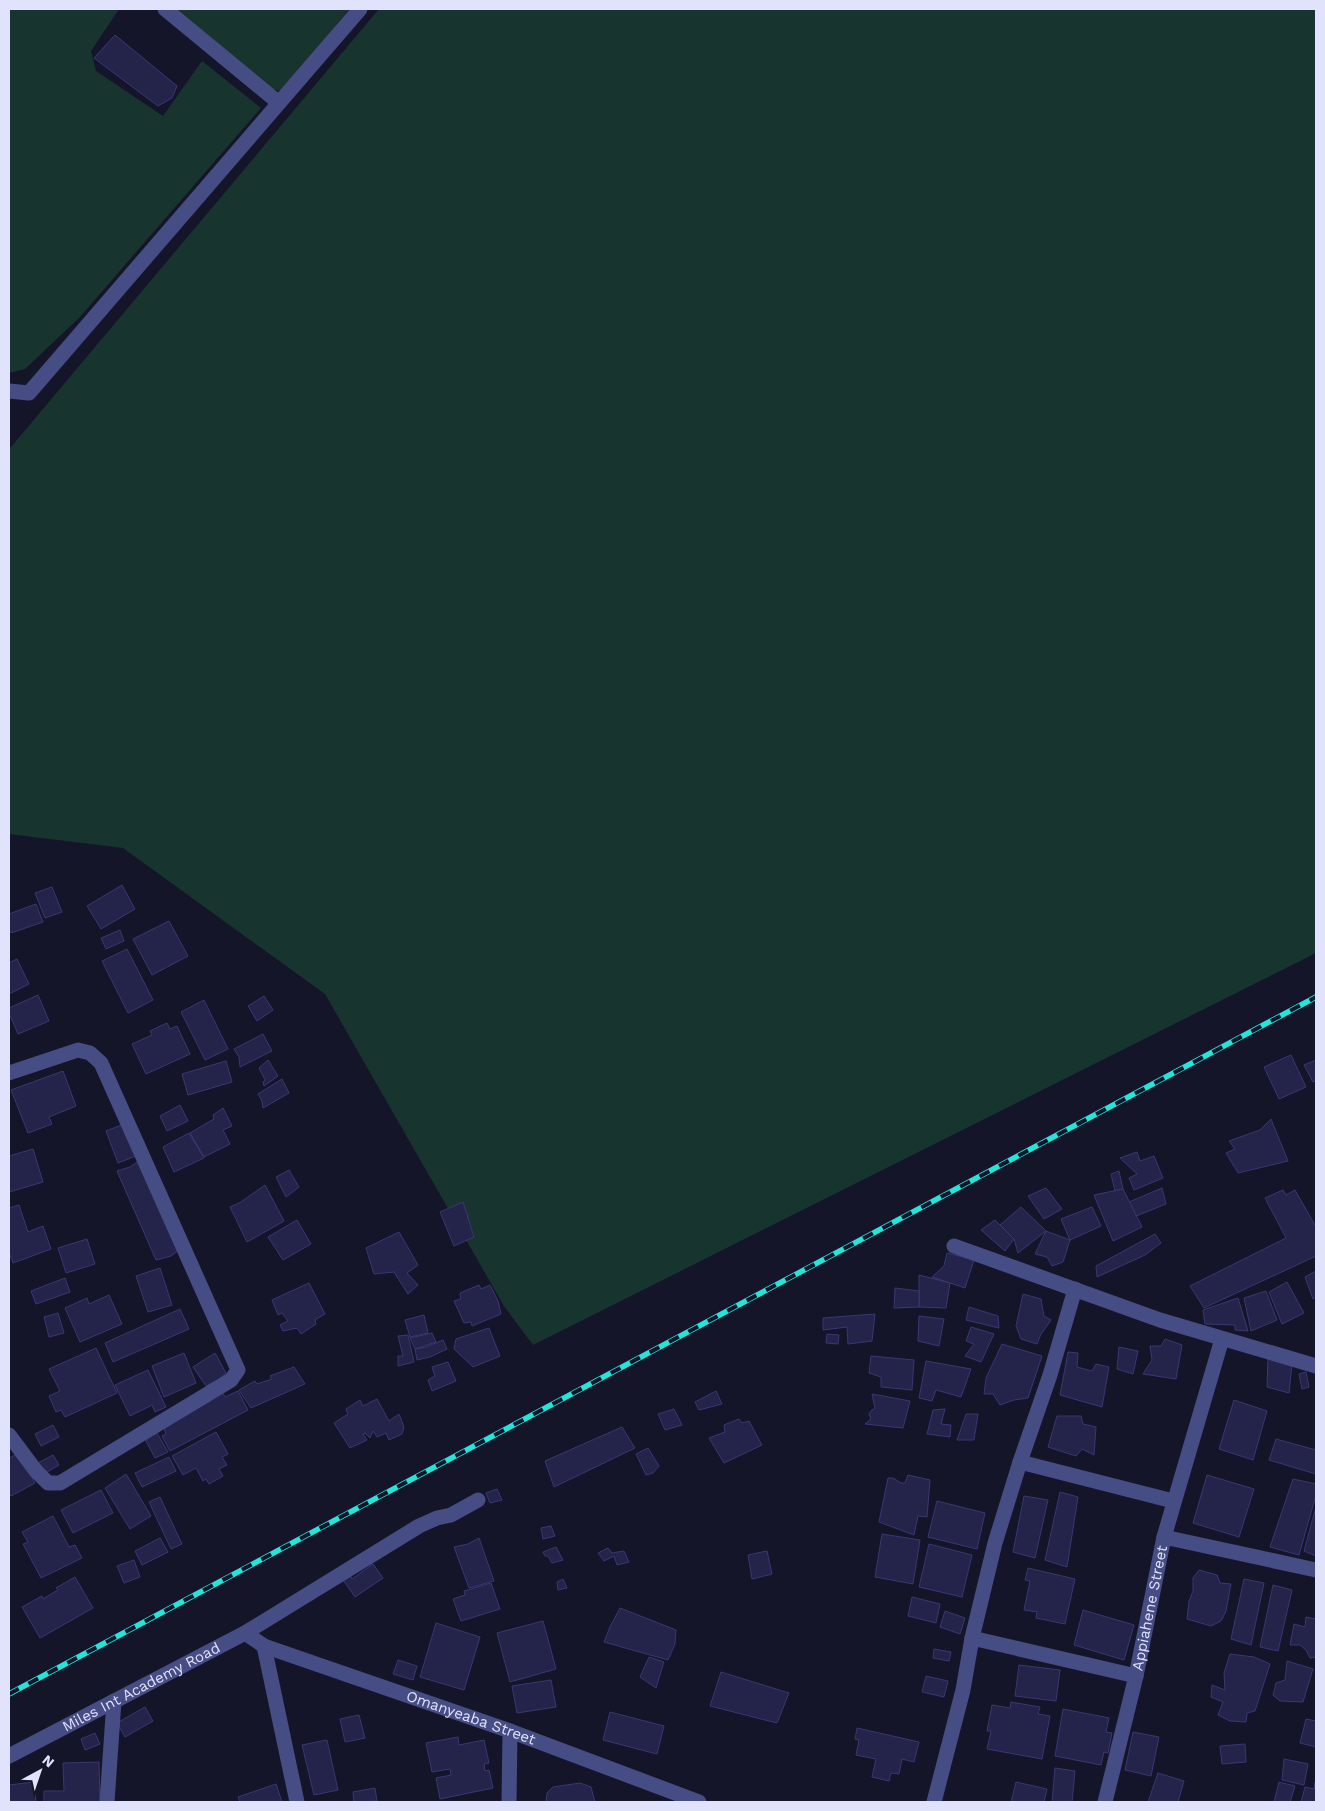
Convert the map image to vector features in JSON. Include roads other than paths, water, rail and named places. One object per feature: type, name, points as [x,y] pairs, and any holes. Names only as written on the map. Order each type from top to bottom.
[{"type":"street","points":[[165,9],[279,103]]},
{"type":"street","points":[[9,391],[29,393],[360,9]]},
{"type":"street","points":[[9,1073],[78,1050],[90,1053],[101,1063],[238,1370],[231,1380],[60,1483],[48,1483],[36,1471],[9,1435]]},
{"type":"street","points":[[954,1246],[1160,1320],[1316,1366]]},
{"type":"street","points":[[934,1802],[963,1690],[972,1638],[995,1543],[1050,1375],[1075,1289]]},
{"type":"street","points":[[1164,1537],[1222,1339]]},
{"type":"street","points":[[1020,1462],[1173,1501]]},
{"type":"street","name":"Miles Int Academy Road","points":[[9,1756],[245,1633],[419,1526],[437,1518],[451,1515],[478,1500]]},
{"type":"street","name":"Appiahene Street","points":[[1105,1802],[1136,1676],[1164,1537],[1316,1570]]},
{"type":"street","name":"Omanyeaba Street","points":[[245,1633],[264,1646],[510,1731],[699,1802]]},
{"type":"street","points":[[972,1638],[1136,1676]]},
{"type":"street","points":[[264,1646],[297,1802]]},
{"type":"street","points":[[106,1802],[114,1701]]},
{"type":"street","points":[[509,1802],[510,1731]]},
{"type":"railway","points":[[9,1694],[1316,997]]}]
